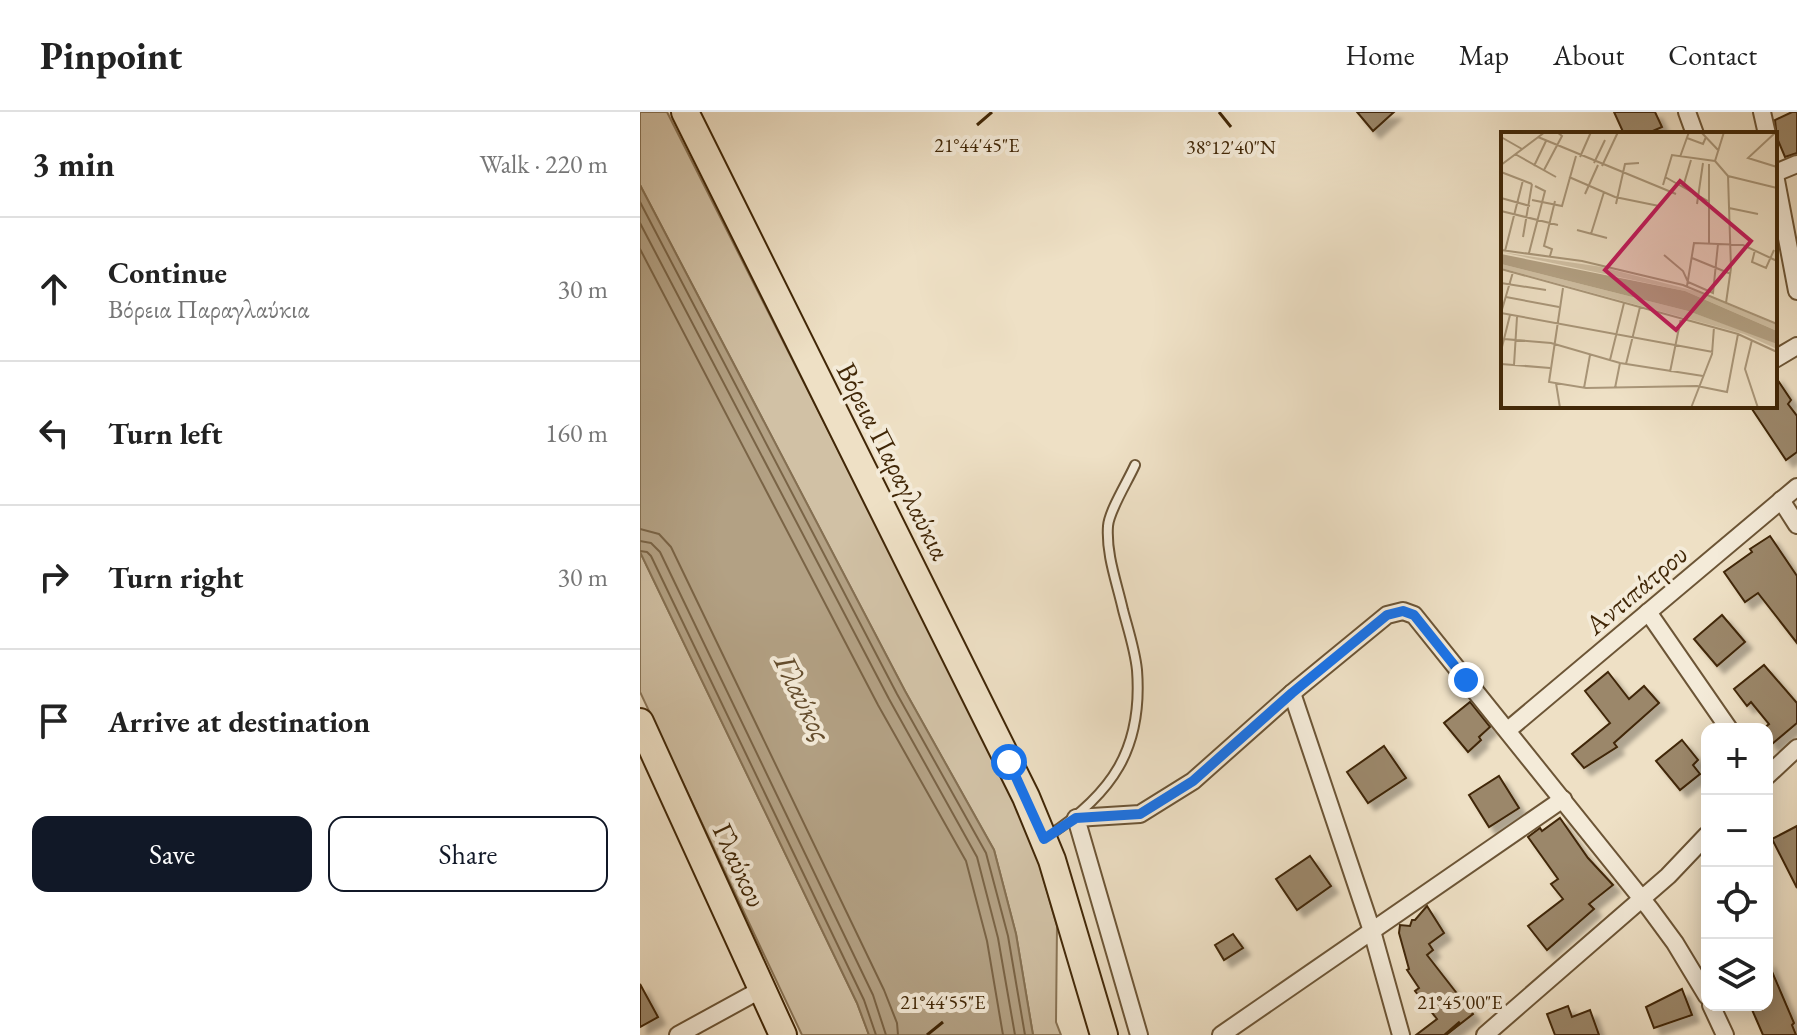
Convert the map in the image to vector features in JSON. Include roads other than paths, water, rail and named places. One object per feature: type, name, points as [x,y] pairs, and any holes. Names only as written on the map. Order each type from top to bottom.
[{"type":"main road","name":"Βόρεια Παραγλαύκια","points":[[685,112],[978,697],[1044,839],[1071,918],[1104,1035]]},
{"type":"main road","name":"Γλαύκου","points":[[640,722],[783,1035]]},
{"type":"street","points":[[1687,112],[1694,132]]},
{"type":"street","points":[[1762,112],[1767,132]]},
{"type":"street","points":[[1777,173],[1797,164]]},
{"type":"street","points":[[1777,185],[1797,291]]},
{"type":"street","points":[[1777,358],[1797,346]]},
{"type":"street","name":"Αντιπάτρου","points":[[1508,730],[1797,487]]},
{"type":"street","points":[[1781,500],[1797,525]]},
{"type":"street","points":[[1139,1035],[1076,818],[1140,814],[1193,781],[1292,693],[1387,615],[1403,611],[1414,615],[1508,730],[1642,899],[1701,985]]},
{"type":"street","points":[[1648,612],[1725,723]]},
{"type":"street","points":[[1292,693],[1372,931],[1401,1035]]},
{"type":"street","points":[[1773,770],[1797,748]]},
{"type":"street","points":[[1221,1035],[1563,799]]},
{"type":"street","points":[[1485,1035],[1668,876],[1701,841]]},
{"type":"street","points":[[678,1035],[762,989]]},
{"type":"street","points":[[1716,1011],[1725,1035]]},
{"type":"lane","points":[[1044,839],[1076,818],[1109,784],[1122,765],[1138,710],[1136,667],[1109,551],[1108,522],[1135,465]]},
{"type":"water","name":"Γλαύκος","points":[[640,185],[905,691],[994,850],[1016,934],[1033,1035],[869,1035],[857,1003],[640,552]]}]
